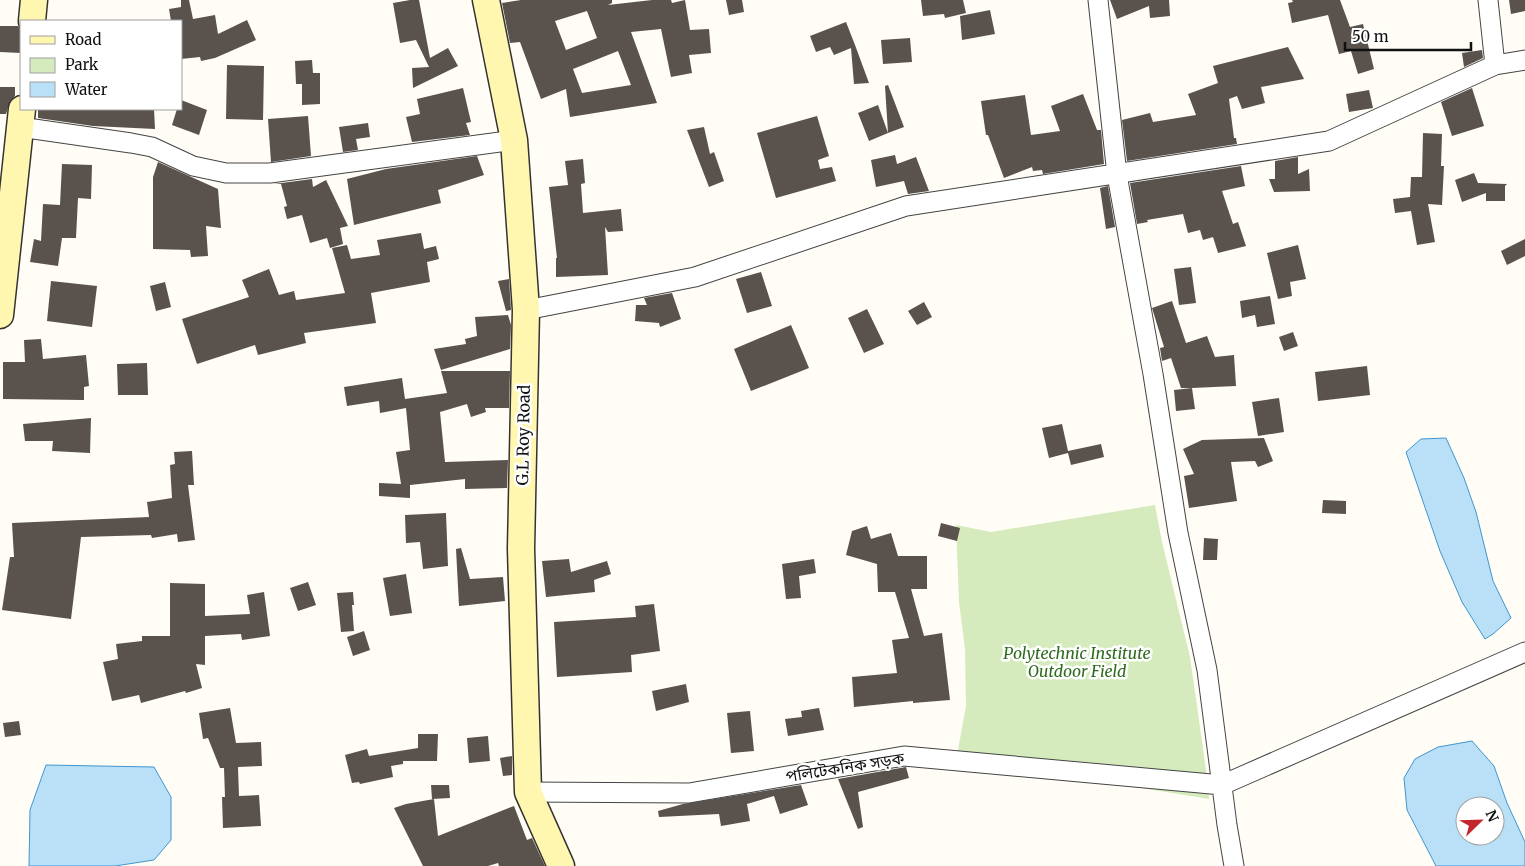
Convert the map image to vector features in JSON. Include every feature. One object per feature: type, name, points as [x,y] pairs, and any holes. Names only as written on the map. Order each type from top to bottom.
[{"type":"main road","points":[[32,20],[34,0]]},
{"type":"main road","name":"G.L Roy Road","points":[[486,0],[514,140],[526,310],[521,549],[528,792],[561,866]]},
{"type":"main road","points":[[0,315],[21,118]]},
{"type":"street","points":[[1098,0],[1117,175],[1153,374],[1178,533],[1207,670],[1234,866]]},
{"type":"street","points":[[1488,0],[1495,66]]},
{"type":"street","points":[[526,310],[695,276],[906,206],[1329,141],[1495,66],[1525,60]]},
{"type":"street","points":[[21,118],[152,147],[193,166],[226,173],[270,172],[514,140]]},
{"type":"street","points":[[1222,785],[1525,652]]},
{"type":"street","name":"পলিটেকনিক সড়ক","points":[[528,792],[688,793],[904,756],[1222,785]]},
{"type":"green space","name":"Polytechnic Institute Outdoor Field","points":[[1155,505],[1190,657],[1209,799],[957,755],[966,706],[965,649],[959,602],[956,525],[991,532]]},
{"type":"water","points":[[1446,438],[1464,478],[1476,512],[1493,581],[1511,618],[1485,639],[1462,602],[1440,551],[1406,452],[1421,439]]},
{"type":"water","points":[[1472,741],[1494,766],[1505,796],[1455,796],[1455,846],[1505,846],[1505,797],[1525,842],[1525,866],[1436,866],[1407,810],[1404,778],[1415,759],[1438,747]]},
{"type":"water","points":[[46,765],[154,767],[171,797],[171,840],[154,860],[115,866],[29,866],[30,810]]},
{"type":"building","points":[[181,0],[189,0],[193,19],[215,15],[218,34],[247,20],[256,40],[215,58],[201,61],[200,57],[182,59],[182,20],[171,20],[169,9],[181,7]]},
{"type":"building","points":[[419,0],[430,58],[448,48],[458,66],[413,88],[412,68],[429,67],[416,40],[400,43],[393,3]]},
{"type":"building","points":[[521,0],[612,0],[612,3],[608,5],[652,0],[671,0],[672,3],[685,0],[690,30],[709,29],[711,53],[689,55],[692,73],[671,77],[661,29],[631,32],[657,103],[570,117],[566,89],[541,99],[520,42],[510,43],[502,3]],"holes":[[[587,11],[597,38],[566,50],[555,21]],[[618,51],[631,85],[582,93],[573,69]]]},
{"type":"building","points":[[726,0],[742,0],[744,12],[729,15]]},
{"type":"building","points":[[921,0],[963,0],[966,13],[945,18],[944,14],[923,16]]},
{"type":"building","points":[[1110,0],[1169,0],[1170,16],[1150,18],[1149,6],[1117,19]]},
{"type":"building","points":[[1292,0],[1340,0],[1350,27],[1363,24],[1374,69],[1358,74],[1351,51],[1339,54],[1328,15],[1292,23],[1288,3],[1293,2]]},
{"type":"building","points":[[1509,0],[1525,0],[1525,11],[1511,14]]},
{"type":"building","points":[[990,10],[995,34],[962,40],[960,16]]},
{"type":"building","points":[[846,22],[869,83],[854,84],[851,48],[834,55],[830,47],[816,52],[810,36]]},
{"type":"building","points":[[0,26],[18,26],[20,29],[20,53],[0,52]]},
{"type":"building","points":[[910,38],[912,62],[883,64],[881,40]]},
{"type":"building","points":[[1288,47],[1304,79],[1261,87],[1265,103],[1242,109],[1237,96],[1229,99],[1234,138],[1236,138],[1237,144],[1127,161],[1122,120],[1150,113],[1153,122],[1196,115],[1188,94],[1218,83],[1213,66]]},
{"type":"building","points":[[1482,50],[1483,58],[1464,67],[1462,53]]},
{"type":"building","points":[[312,60],[313,73],[320,73],[320,104],[302,105],[302,84],[296,84],[295,61]]},
{"type":"building","points":[[227,65],[264,66],[263,120],[226,119]]},
{"type":"building","points":[[888,85],[904,127],[888,133],[885,86]]},
{"type":"building","points":[[0,87],[15,87],[15,96],[10,101],[6,114],[0,114]]},
{"type":"building","points":[[463,88],[471,122],[466,123],[470,135],[412,142],[406,117],[420,114],[417,99]]},
{"type":"building","points":[[1472,88],[1484,126],[1452,136],[1441,102]]},
{"type":"building","points":[[1369,90],[1373,108],[1349,112],[1346,94]]},
{"type":"building","points":[[1083,94],[1097,130],[1101,130],[1104,164],[1043,174],[1042,170],[1033,171],[1032,167],[1004,178],[988,135],[986,135],[981,101],[1025,95],[1031,135],[1060,131],[1051,106]]},
{"type":"building","points":[[182,100],[207,110],[199,135],[172,125],[177,110],[182,110]]},
{"type":"building","points":[[878,105],[888,133],[869,141],[858,113]]},
{"type":"building","points":[[38,110],[154,110],[155,129],[93,126],[38,118]]},
{"type":"building","points":[[308,116],[311,156],[271,162],[268,119]]},
{"type":"building","points":[[817,116],[829,156],[818,160],[820,169],[832,167],[836,181],[776,198],[757,133]]},
{"type":"building","points":[[368,123],[370,137],[356,139],[358,150],[343,152],[339,127]]},
{"type":"building","points":[[704,127],[710,154],[714,152],[724,181],[709,187],[687,130]]},
{"type":"building","points":[[1423,133],[1442,134],[1441,166],[1444,166],[1442,205],[1428,204],[1435,242],[1417,245],[1411,211],[1395,213],[1393,199],[1410,197],[1411,177],[1422,177]]},
{"type":"building","points":[[895,155],[897,164],[916,157],[929,191],[908,194],[904,181],[876,187],[871,160]]},
{"type":"building","points":[[477,156],[484,175],[438,190],[441,203],[354,225],[347,179],[386,169]]},
{"type":"building","points":[[1298,157],[1298,174],[1309,169],[1310,191],[1274,192],[1269,179],[1275,179],[1275,161]]},
{"type":"building","points":[[583,159],[585,183],[581,184],[583,213],[621,209],[623,231],[608,232],[605,227],[608,275],[556,277],[557,258],[549,187],[568,185],[565,161]]},
{"type":"building","points":[[158,162],[218,189],[221,228],[206,226],[208,256],[191,257],[190,250],[153,249],[153,177]]},
{"type":"building","points":[[62,164],[92,165],[91,199],[78,198],[76,238],[62,238],[58,266],[30,262],[34,239],[41,241],[43,204],[60,205]]},
{"type":"building","points":[[1241,166],[1245,186],[1222,191],[1233,224],[1238,222],[1246,246],[1218,253],[1213,237],[1203,240],[1200,230],[1188,233],[1183,214],[1147,220],[1148,222],[1137,224],[1130,183]]},
{"type":"building","points":[[1474,173],[1478,183],[1507,184],[1505,186],[1505,201],[1486,201],[1486,193],[1462,202],[1455,180]]},
{"type":"building","points":[[312,179],[313,187],[326,180],[348,226],[340,228],[343,244],[330,248],[327,238],[310,243],[302,215],[287,219],[284,207],[287,206],[281,184],[274,184]]},
{"type":"building","points":[[1108,186],[1115,227],[1106,229],[1100,188]]},
{"type":"building","points":[[421,233],[424,249],[436,246],[439,259],[427,262],[430,282],[371,293],[376,323],[304,333],[306,343],[258,355],[255,345],[197,364],[182,319],[249,297],[242,280],[269,269],[279,295],[294,291],[296,300],[345,293],[332,248],[347,245],[351,259],[380,255],[377,240]]},
{"type":"building","points":[[1525,239],[1525,256],[1507,265],[1501,251]]},
{"type":"building","points":[[1298,245],[1306,279],[1290,282],[1292,296],[1278,299],[1267,253]]},
{"type":"building","points":[[1191,267],[1196,303],[1179,305],[1174,269]]},
{"type":"building","points":[[761,272],[772,306],[747,313],[736,279]]},
{"type":"building","points":[[509,279],[511,310],[506,311],[498,281]]},
{"type":"building","points":[[51,281],[97,286],[92,327],[47,321]]},
{"type":"building","points":[[165,282],[171,307],[156,311],[150,286]]},
{"type":"building","points":[[672,293],[681,319],[660,327],[659,323],[635,321],[636,305],[647,305],[644,298]]},
{"type":"building","points":[[1270,296],[1275,324],[1257,327],[1255,315],[1242,318],[1240,301]]},
{"type":"building","points":[[1172,301],[1186,343],[1207,336],[1215,357],[1234,355],[1236,386],[1181,388],[1171,358],[1162,361],[1160,348],[1164,347],[1152,308]]},
{"type":"building","points":[[924,302],[932,317],[917,325],[908,311]]},
{"type":"building","points":[[867,309],[884,344],[864,353],[848,318]]},
{"type":"building","points":[[508,315],[511,325],[510,349],[441,370],[434,349],[466,344],[465,339],[477,336],[475,317]]},
{"type":"building","points":[[791,325],[809,368],[751,391],[734,349]]},
{"type":"building","points":[[1293,332],[1298,346],[1284,351],[1279,337]]},
{"type":"building","points":[[41,339],[43,359],[86,355],[89,386],[84,387],[84,400],[3,399],[3,362],[25,362],[24,340]]},
{"type":"building","points":[[147,363],[148,395],[118,395],[117,364]]},
{"type":"building","points":[[1367,366],[1370,395],[1318,401],[1315,372]]},
{"type":"building","points":[[441,371],[510,371],[509,408],[485,408],[486,412],[471,417],[467,404],[440,412],[445,462],[508,460],[507,488],[465,489],[465,479],[410,485],[410,498],[379,496],[379,483],[401,484],[396,452],[410,450],[406,408],[380,413],[379,401],[347,406],[344,387],[402,378],[405,399],[447,393]]},
{"type":"building","points":[[1192,388],[1195,409],[1176,411],[1174,390]]},
{"type":"building","points":[[1279,398],[1284,432],[1258,436],[1252,402]]},
{"type":"building","points":[[91,418],[90,453],[52,451],[53,441],[25,441],[23,424]]},
{"type":"building","points":[[1062,424],[1068,451],[1101,444],[1104,457],[1071,465],[1068,453],[1049,458],[1042,428]]},
{"type":"building","points":[[1264,438],[1273,461],[1258,467],[1255,461],[1231,462],[1237,501],[1189,508],[1184,476],[1194,474],[1183,449],[1202,440]]},
{"type":"building","points":[[192,451],[194,485],[188,485],[195,540],[178,542],[177,534],[152,538],[151,535],[81,537],[71,619],[2,610],[10,557],[14,557],[12,523],[149,517],[147,502],[172,498],[170,465],[175,464],[174,452]]},
{"type":"building","points":[[1323,500],[1346,501],[1346,514],[1322,513]]},
{"type":"building","points":[[446,513],[448,566],[423,569],[420,542],[406,543],[405,515]]},
{"type":"building","points":[[941,523],[960,528],[957,541],[938,536]]},
{"type":"building","points":[[867,526],[871,539],[891,533],[898,556],[927,556],[927,589],[911,589],[924,636],[942,633],[950,700],[913,703],[913,701],[854,707],[852,677],[897,673],[892,640],[909,638],[895,592],[878,592],[877,564],[846,555],[852,531]]},
{"type":"building","points":[[1204,538],[1218,539],[1217,560],[1203,560]]},
{"type":"building","points":[[461,548],[470,579],[503,577],[505,601],[459,606],[456,549]]},
{"type":"building","points":[[569,559],[571,572],[607,561],[611,574],[594,580],[595,592],[546,597],[542,561]]},
{"type":"building","points":[[814,559],[816,573],[799,576],[801,598],[786,599],[782,564]]},
{"type":"building","points":[[406,574],[412,613],[390,616],[383,578]]},
{"type":"building","points":[[308,582],[316,605],[298,611],[290,588]]},
{"type":"building","points":[[170,583],[205,584],[205,616],[250,614],[247,595],[264,592],[270,636],[242,640],[241,634],[205,636],[205,665],[196,664],[202,688],[141,703],[139,695],[112,701],[103,662],[118,659],[116,644],[142,641],[142,636],[170,636]]},
{"type":"building","points":[[353,592],[354,631],[341,632],[337,593]]},
{"type":"building","points":[[654,604],[660,651],[631,655],[632,672],[557,677],[554,622],[636,617],[635,606]]},
{"type":"building","points":[[364,631],[370,650],[353,656],[347,637]]},
{"type":"building","points":[[686,684],[689,702],[656,711],[652,691]]},
{"type":"building","points":[[230,708],[236,743],[261,742],[262,766],[238,767],[239,796],[259,795],[261,826],[223,828],[222,797],[225,797],[224,768],[220,768],[208,738],[203,739],[199,713]]},
{"type":"building","points":[[819,708],[824,730],[788,736],[785,719],[802,717],[801,711]]},
{"type":"building","points":[[750,711],[754,751],[731,753],[727,713]]},
{"type":"building","points":[[19,721],[21,735],[5,737],[3,723]]},
{"type":"building","points":[[418,734],[438,734],[437,761],[403,761],[403,764],[391,766],[393,777],[360,784],[359,782],[352,783],[345,755],[367,749],[369,756],[418,748]]},
{"type":"building","points":[[488,736],[490,761],[469,763],[467,738]]},
{"type":"building","points":[[512,756],[512,775],[503,776],[500,758]]},
{"type":"building","points":[[906,767],[909,778],[858,792],[863,827],[858,829],[838,779]]},
{"type":"building","points":[[431,785],[449,785],[450,798],[432,799]]},
{"type":"building","points":[[801,785],[808,805],[780,814],[774,796],[747,804],[750,821],[721,826],[719,814],[659,817],[658,811],[683,804]]},
{"type":"building","points":[[434,799],[438,836],[514,806],[527,840],[532,838],[545,866],[499,866],[498,863],[488,866],[423,866],[394,808]]}]
